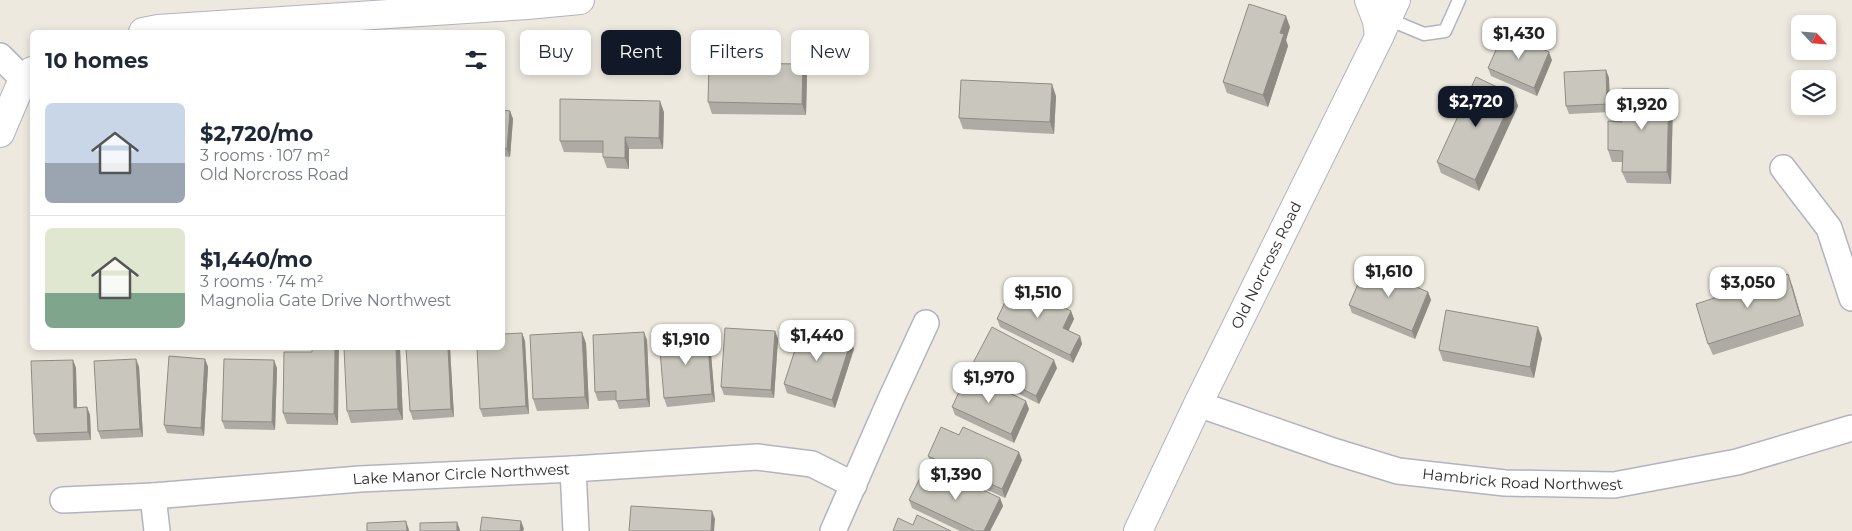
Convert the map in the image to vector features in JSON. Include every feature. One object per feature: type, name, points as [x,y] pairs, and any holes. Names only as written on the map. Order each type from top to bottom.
[{"type":"street","points":[[158,30],[580,0]]},
{"type":"street","points":[[1369,0],[1377,21],[1388,19]]},
{"type":"street","name":"Old Norcross Road","points":[[1138,531],[1198,404],[1388,19]]},
{"type":"street","points":[[0,56],[28,75],[0,133]]},
{"type":"street","points":[[1783,168],[1829,228],[1852,298]]},
{"type":"street","points":[[833,531],[926,323]]},
{"type":"street","name":"Hambrick Road Northwest","points":[[1198,404],[1333,451],[1398,471],[1505,483],[1614,485],[1737,462],[1852,428]]},
{"type":"street","name":"Lake Manor Circle Northwest","points":[[63,500],[153,496],[360,479],[573,469],[757,457],[812,464],[854,485]]},
{"type":"street","points":[[573,469],[576,531]]},
{"type":"street","points":[[153,496],[157,531]]},
{"type":"lane","points":[[1388,19],[1424,34],[1445,32],[1459,0]]},
{"type":"building","points":[[1249,4],[1286,16],[1280,33],[1284,34],[1263,95],[1223,82]]},
{"type":"building","points":[[1504,32],[1549,52],[1534,88],[1488,68]]},
{"type":"building","points":[[781,64],[791,64],[791,75],[803,75],[802,104],[708,102],[709,75],[781,75]]},
{"type":"building","points":[[1606,70],[1607,104],[1566,106],[1564,72]]},
{"type":"building","points":[[1476,77],[1514,95],[1475,180],[1437,162]]},
{"type":"building","points":[[961,80],[1052,84],[1050,122],[959,118]]},
{"type":"building","points":[[1622,89],[1669,89],[1667,172],[1622,172],[1623,151],[1608,150],[1608,121],[1622,122]]},
{"type":"building","points":[[560,99],[660,101],[659,138],[625,137],[625,158],[603,157],[603,141],[560,141]]},
{"type":"building","points":[[505,110],[510,111],[507,149],[505,149]]},
{"type":"building","points":[[1366,265],[1428,292],[1412,331],[1349,305]]},
{"type":"building","points":[[1788,274],[1800,315],[1708,344],[1696,304]]},
{"type":"building","points":[[1014,283],[1071,311],[1063,328],[1080,336],[1070,355],[997,319]]},
{"type":"building","points":[[1446,310],[1538,327],[1530,367],[1439,350]]},
{"type":"building","points":[[803,325],[851,341],[832,400],[784,384]]},
{"type":"building","points":[[992,327],[1054,360],[1036,396],[973,363]]},
{"type":"building","points":[[725,328],[775,331],[771,390],[721,387]]},
{"type":"building","points":[[582,332],[585,397],[533,399],[530,335]]},
{"type":"building","points":[[644,332],[647,399],[616,401],[616,391],[595,392],[593,335]]},
{"type":"building","points":[[522,333],[526,406],[480,409],[477,350],[505,350],[505,334]]},
{"type":"building","points":[[707,334],[712,394],[664,398],[659,339]]},
{"type":"building","points":[[312,350],[335,350],[334,414],[283,413],[284,352],[312,352]]},
{"type":"building","points":[[344,350],[396,350],[398,409],[347,411]]},
{"type":"building","points":[[406,350],[448,350],[451,409],[410,411]]},
{"type":"building","points":[[169,356],[205,359],[201,428],[164,425]]},
{"type":"building","points":[[136,359],[140,429],[98,431],[94,361]]},
{"type":"building","points":[[224,359],[274,360],[272,422],[222,421]]},
{"type":"building","points":[[73,360],[74,408],[87,407],[88,432],[34,434],[31,361]]},
{"type":"building","points":[[968,373],[1026,401],[1011,434],[952,407]]},
{"type":"building","points":[[941,427],[959,435],[963,427],[1019,452],[1002,489],[928,456]]},
{"type":"building","points":[[943,471],[1000,498],[984,531],[975,531],[909,500],[922,474],[938,482]]},
{"type":"building","points":[[631,506],[712,511],[711,531],[629,531]]},
{"type":"building","points":[[917,515],[951,531],[893,531],[898,518],[913,525]]},
{"type":"building","points":[[482,517],[521,521],[520,531],[480,531]]},
{"type":"building","points":[[406,521],[407,531],[367,531],[367,523]]},
{"type":"building","points":[[457,522],[457,531],[420,531],[420,523]]}]
